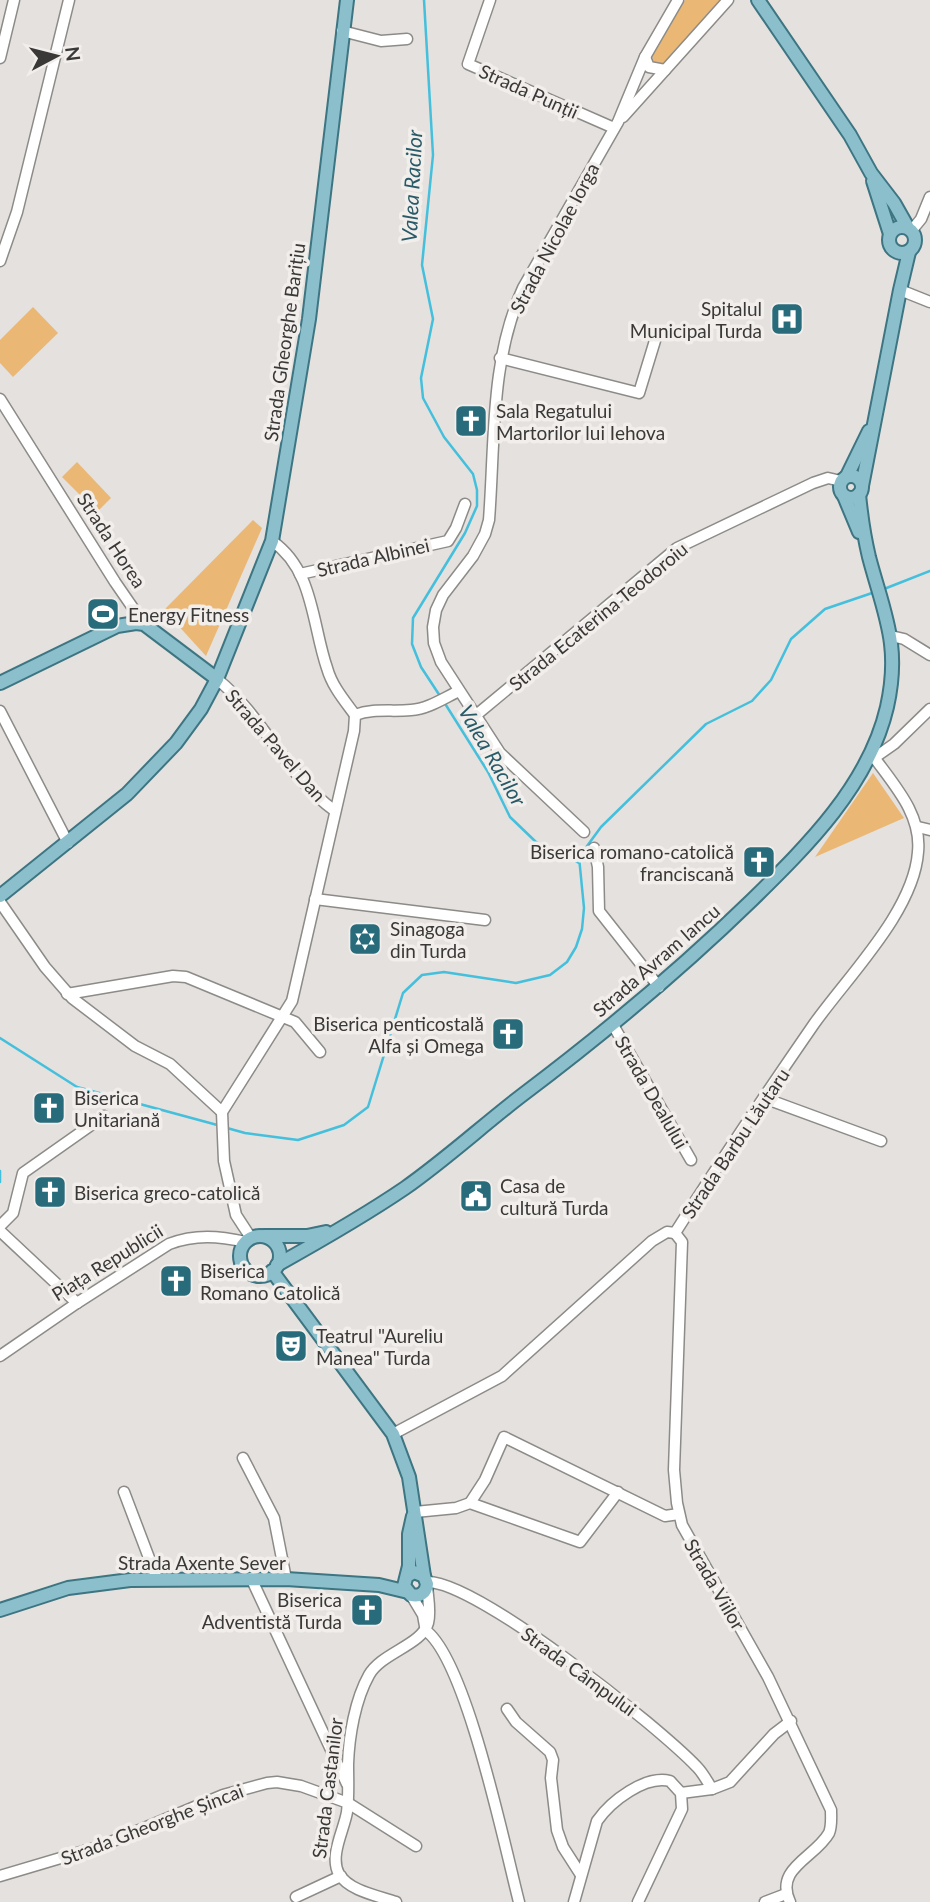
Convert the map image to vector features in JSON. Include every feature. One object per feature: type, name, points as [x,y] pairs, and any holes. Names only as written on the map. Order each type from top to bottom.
[{"type":"main road","name":"Strada Gheorghe Barițiu","points":[[0,895],[127,794],[174,744],[201,709],[217,679],[272,541],[309,320],[347,0]]},
{"type":"main road","points":[[758,0],[916,237],[915,246],[909,252],[899,293],[860,490],[852,498],[844,496]]},
{"type":"main road","points":[[871,173],[890,234],[890,244],[896,251],[909,252]]},
{"type":"main road","points":[[890,234],[894,229],[910,228]]},
{"type":"main road","points":[[896,251],[899,293]]},
{"type":"main road","points":[[870,559],[840,489],[872,428]]},
{"type":"main road","points":[[844,479],[858,479],[863,528],[870,559]]},
{"type":"main road","name":"Strada Avram Iancu","points":[[275,1268],[405,1188],[613,1025],[701,950],[798,855],[873,755],[881,728],[890,688],[891,636],[870,559]]},
{"type":"main road","points":[[0,684],[117,626],[144,624]]},
{"type":"main road","name":"Strada Horea","points":[[144,624],[217,679]]},
{"type":"main road","name":"Strada Avram Iancu","points":[[253,1239],[307,1236],[333,1231]]},
{"type":"main road","points":[[253,1239],[275,1242],[279,1254],[275,1268],[258,1275],[245,1269],[240,1255],[253,1239]]},
{"type":"main road","points":[[275,1268],[393,1434],[409,1477],[426,1581],[421,1594],[410,1593],[404,1582],[414,1572],[426,1581]]},
{"type":"main road","points":[[408,1576],[409,1534],[415,1512]]},
{"type":"main road","name":"Strada Axente Sever","points":[[0,1610],[68,1588],[104,1582],[157,1579],[286,1579],[379,1585],[410,1593]]},
{"type":"street","points":[[0,58],[13,0]]},
{"type":"street","points":[[0,261],[17,212],[69,0]]},
{"type":"street","name":"Strada Punții","points":[[490,0],[468,64],[616,125]]},
{"type":"street","name":"Strada Nicolae Iorga","points":[[584,832],[500,753],[441,662],[434,643],[433,627],[436,610],[443,595],[473,556],[489,520],[500,358],[505,336],[523,288],[616,125],[645,57],[678,0]]},
{"type":"street","name":"Strada Nicolae Iorga","points":[[616,125],[728,0]]},
{"type":"street","points":[[342,31],[381,41],[407,39]]},
{"type":"street","points":[[645,57],[649,67],[665,70]]},
{"type":"street","points":[[910,228],[921,219],[930,197]]},
{"type":"street","points":[[899,293],[930,302]]},
{"type":"street","points":[[500,358],[639,393],[657,334]]},
{"type":"street","name":"Strada Horea","points":[[0,399],[144,624]]},
{"type":"street","name":"Strada Ecaterina Teodoroiu","points":[[475,716],[677,548],[813,483],[828,478],[844,479]]},
{"type":"street","name":"Strada Albinei","points":[[300,574],[448,541],[465,504]]},
{"type":"street","points":[[253,1239],[236,1215],[223,1161],[222,1114],[292,1001],[354,731],[355,715],[334,686],[327,669],[307,587],[287,554],[272,541]]},
{"type":"street","points":[[891,636],[904,639],[930,654]]},
{"type":"street","name":"Strada Pavel Dan","points":[[217,679],[265,730],[295,773],[335,811]]},
{"type":"street","points":[[355,715],[369,710],[413,710],[459,691]]},
{"type":"street","points":[[930,709],[894,744],[873,755],[909,807],[918,827],[930,830]]},
{"type":"street","points":[[0,712],[68,843]]},
{"type":"street","name":"Strada Barbu Lăutaru","points":[[393,1434],[502,1376],[652,1241],[667,1232],[675,1233],[816,1021],[882,936],[910,885],[916,867],[919,850],[918,827]]},
{"type":"street","points":[[594,848],[598,867],[599,911],[659,987]]},
{"type":"street","points":[[315,899],[485,920]]},
{"type":"street","points":[[0,902],[45,968],[67,994],[135,1046],[170,1064],[222,1114]]},
{"type":"street","points":[[67,994],[180,976],[295,1022],[320,1052]]},
{"type":"street","points":[[90,1012],[89,1005],[94,989]]},
{"type":"street","name":"Strada Dealului","points":[[613,1025],[691,1160]]},
{"type":"street","points":[[764,1098],[881,1141]]},
{"type":"street","points":[[77,1303],[0,1228],[13,1213],[23,1173],[104,1116]]},
{"type":"street","name":"Strada Viilor","points":[[675,1233],[682,1242],[674,1445],[679,1514],[690,1543],[791,1721],[827,1798],[831,1820],[830,1832],[818,1847],[791,1871],[786,1881],[788,1898]]},
{"type":"street","name":"Piața Republicii","points":[[0,1356],[156,1251],[181,1239],[219,1236],[253,1239]]},
{"type":"street","points":[[415,1512],[456,1508],[470,1503],[485,1480],[504,1437],[665,1517],[679,1514]]},
{"type":"street","points":[[243,1458],[274,1518],[286,1579]]},
{"type":"street","points":[[124,1492],[157,1579]]},
{"type":"street","points":[[470,1503],[580,1542],[618,1492]]},
{"type":"street","points":[[251,1578],[348,1786]]},
{"type":"street","points":[[425,1630],[429,1615],[426,1581]]},
{"type":"street","name":"Strada Câmpului","points":[[426,1581],[445,1584],[494,1610],[534,1636],[652,1724],[699,1769],[712,1789]]},
{"type":"street","points":[[410,1593],[423,1615],[425,1630],[440,1644],[465,1700],[519,1902]]},
{"type":"street","name":"Strada Castanilor","points":[[396,1902],[353,1887],[337,1871],[337,1848],[348,1803],[348,1759],[355,1714],[369,1674],[382,1659],[425,1630]]},
{"type":"street","points":[[507,1709],[516,1723],[550,1752],[553,1760],[551,1777],[557,1830],[563,1847],[582,1875]]},
{"type":"street","points":[[681,1793],[712,1789],[730,1782],[774,1734],[791,1721]]},
{"type":"street","points":[[574,1902],[597,1821],[614,1801],[652,1780],[670,1781],[681,1793],[682,1808],[638,1902]]},
{"type":"street","name":"Strada Gheorghe Șincai","points":[[0,1876],[90,1850],[223,1795],[277,1782],[301,1786],[348,1803],[416,1846]]},
{"type":"street","points":[[296,1897],[341,1876]]},
{"type":"street","points":[[765,1902],[788,1898]]},
{"type":"shaded area","points":[[685,0],[720,0],[662,65],[655,64],[652,57]]},
{"type":"shaded area","points":[[33,307],[58,333],[13,377],[0,363],[0,340]]},
{"type":"shaded area","points":[[77,462],[111,498],[97,512],[62,477]]},
{"type":"shaded area","points":[[253,520],[262,528],[206,656],[164,610]]},
{"type":"shaded area","points":[[873,773],[904,818],[815,857]]},
{"type":"waterway","name":"Valea Racilor","points":[[424,0],[433,155],[422,265],[433,319],[421,378],[423,398],[444,437],[473,474],[477,490],[477,506],[465,533],[413,618],[412,644],[421,667],[440,696]]},
{"type":"waterway","points":[[884,589],[930,571]]},
{"type":"waterway","name":"Valea Racilor","points":[[227,1128],[298,1140],[344,1125],[368,1107],[403,993],[422,975],[444,972],[516,983],[550,975],[567,962],[582,929],[584,908],[579,857],[601,827],[706,724],[752,701],[771,680],[791,639],[825,609],[875,592]]},
{"type":"waterway","name":"Valea Racilor","points":[[444,702],[488,772],[510,817],[536,842],[579,863]]},
{"type":"waterway","name":"Valea Racilor","points":[[0,1038],[77,1087],[221,1126]]},
{"type":"waterway","name":"Valea Racilor","points":[[0,1171],[0,1182]]},
{"type":"place","name":"Spitalul Municipal Turda","points":[[787,319]]},
{"type":"place","name":"Sala Regatului Martorilor lui Iehova","points":[[471,421]]},
{"type":"place","name":"Energy Fitness","points":[[103,614]]},
{"type":"place","name":"Biserica romano-catolică franciscană","points":[[759,862]]},
{"type":"place","name":"Sinagoga din Turda","points":[[365,939]]},
{"type":"place","name":"Biserica penticostală Alfa și Omega","points":[[508,1034]]},
{"type":"place","name":"Biserica Unitariană","points":[[49,1108]]},
{"type":"place","name":"Biserica greco-catolică","points":[[50,1192]]},
{"type":"place","name":"Casa de cultură Turda","points":[[476,1196]]},
{"type":"place","name":"Biserica Romano Catolică","points":[[176,1281]]},
{"type":"place","name":"Teatrul \"Aureliu Manea\" Turda","points":[[291,1346]]},
{"type":"place","name":"Biserica Adventistă Turda","points":[[367,1610]]}]
